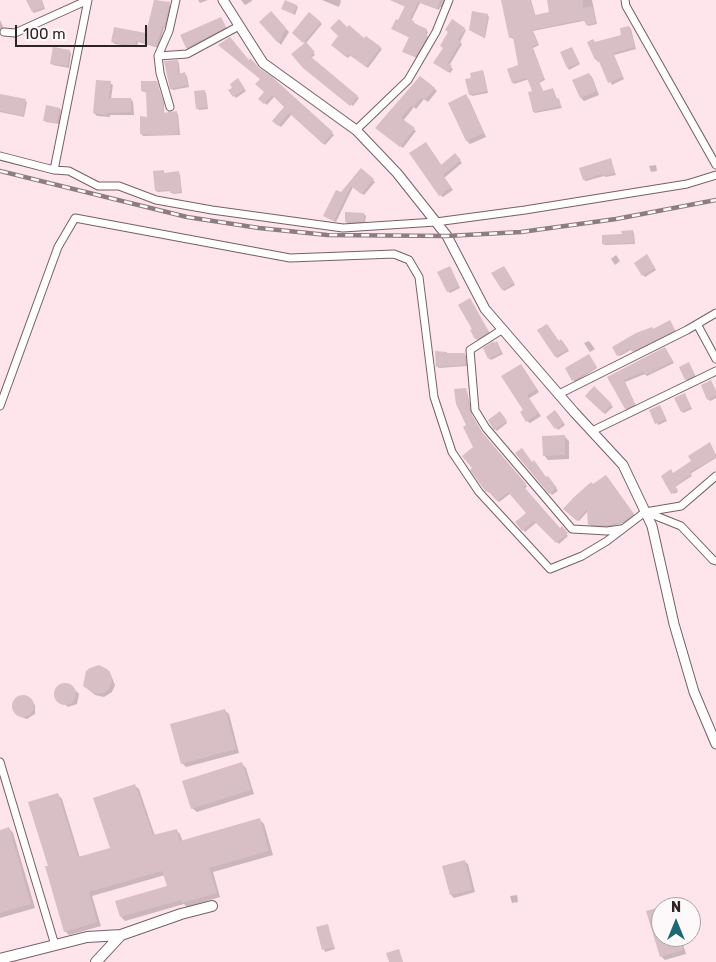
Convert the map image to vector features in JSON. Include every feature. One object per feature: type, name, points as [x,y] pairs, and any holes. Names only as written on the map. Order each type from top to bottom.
[{"type":"main road","points":[[0,959],[87,938],[121,935],[181,914],[212,906]]},
{"type":"main road","points":[[96,962],[121,935]]},
{"type":"street","points":[[4,32],[15,33],[88,0]]},
{"type":"street","points":[[54,170],[88,0]]},
{"type":"street","points":[[170,107],[160,73],[158,56],[169,31],[176,0]]},
{"type":"street","points":[[223,0],[263,63],[356,130],[397,173],[447,236],[485,308],[623,465],[652,526],[674,624],[694,692],[716,744]]},
{"type":"street","points":[[356,130],[408,80],[436,32],[449,0]]},
{"type":"street","points":[[625,0],[626,6],[716,165]]},
{"type":"street","points":[[158,56],[187,54],[239,26]]},
{"type":"street","points":[[0,156],[54,170],[68,171],[98,186],[119,186],[156,200],[212,210],[342,228],[436,222],[525,210],[687,184],[716,175]]},
{"type":"street","points":[[0,406],[58,247],[75,218],[290,258],[394,254],[409,260],[419,277],[434,397],[452,452],[479,492],[550,569],[582,556],[607,541],[645,512],[681,506],[716,476]]},
{"type":"street","points":[[559,394],[716,313]]},
{"type":"street","points":[[696,324],[716,359]]},
{"type":"street","points":[[504,329],[470,350],[475,410],[486,428],[572,529],[607,531],[624,528]]},
{"type":"street","points":[[592,431],[716,371]]},
{"type":"street","points":[[645,512],[681,526],[712,560],[716,561]]},
{"type":"street","points":[[0,762],[55,945]]},
{"type":"building","points":[[26,0],[42,0],[44,7],[32,12]]},
{"type":"building","points":[[154,0],[170,2],[164,27],[162,27],[156,46],[136,41],[135,46],[111,42],[114,27],[146,33]]},
{"type":"building","points":[[285,0],[297,5],[293,14],[281,9]]},
{"type":"building","points":[[391,0],[440,0],[437,9],[418,2],[410,19],[414,21],[413,23],[427,29],[425,34],[428,36],[415,57],[402,52],[409,37],[391,29],[405,6]]},
{"type":"building","points":[[501,0],[530,0],[535,15],[549,12],[547,0],[583,0],[583,8],[592,6],[596,23],[586,25],[585,21],[581,20],[532,30],[538,44],[532,46],[544,78],[539,81],[543,91],[553,88],[561,106],[533,112],[528,92],[532,91],[527,78],[512,83],[507,69],[518,65],[513,37],[509,38]]},
{"type":"building","points":[[271,11],[286,28],[278,43],[259,22]]},
{"type":"building","points":[[472,11],[488,14],[484,38],[469,30]]},
{"type":"building","points":[[309,12],[321,22],[303,43],[292,33]]},
{"type":"building","points":[[221,17],[226,27],[186,48],[180,35]]},
{"type":"building","points":[[339,19],[347,27],[349,25],[364,38],[366,36],[381,47],[366,67],[348,54],[346,57],[331,45],[338,36],[330,28]]},
{"type":"building","points":[[452,19],[465,28],[458,40],[461,41],[448,63],[452,66],[448,72],[433,63],[443,48],[440,46],[448,32],[445,30]]},
{"type":"building","points":[[629,26],[635,47],[613,53],[623,77],[608,83],[598,59],[595,60],[587,42],[593,39],[595,42],[621,35],[620,28]]},
{"type":"building","points":[[230,37],[249,60],[250,58],[333,132],[323,144],[289,113],[278,126],[272,121],[284,107],[272,95],[264,104],[258,99],[264,92],[255,84],[260,79],[218,45]]},
{"type":"building","points":[[306,42],[315,52],[310,56],[358,96],[350,106],[303,68],[291,54]]},
{"type":"building","points":[[53,47],[70,50],[67,66],[50,64]]},
{"type":"building","points":[[572,47],[579,63],[567,68],[560,52]]},
{"type":"building","points":[[178,60],[178,74],[185,72],[188,85],[170,89],[164,61]]},
{"type":"building","points":[[483,70],[487,91],[469,95],[465,79],[471,78],[470,73]]},
{"type":"building","points":[[589,73],[597,91],[580,98],[572,80]]},
{"type":"building","points":[[420,76],[435,88],[425,100],[421,98],[413,107],[411,106],[401,118],[415,128],[400,147],[375,128]]},
{"type":"building","points":[[238,78],[245,89],[233,97],[228,90],[232,88],[230,84]]},
{"type":"building","points":[[96,80],[111,81],[109,98],[131,98],[131,112],[107,113],[107,115],[93,113]]},
{"type":"building","points":[[141,81],[157,81],[163,101],[163,113],[177,111],[178,134],[140,134],[140,116],[147,117],[146,92],[141,91]]},
{"type":"building","points":[[205,90],[207,107],[196,109],[194,91]]},
{"type":"building","points":[[0,94],[26,99],[23,116],[0,111]]},
{"type":"building","points":[[466,94],[484,133],[466,141],[448,103]]},
{"type":"building","points":[[46,105],[60,108],[57,123],[43,121]]},
{"type":"building","points":[[426,142],[441,165],[455,153],[461,160],[443,175],[451,187],[439,196],[409,153]]},
{"type":"building","points":[[611,158],[615,173],[603,176],[603,174],[583,180],[579,168]]},
{"type":"building","points":[[361,168],[374,179],[361,194],[351,186],[334,221],[323,216],[336,190],[341,192]]},
{"type":"building","points":[[164,170],[164,173],[179,171],[181,192],[170,193],[170,190],[155,191],[153,171]]},
{"type":"building","points":[[345,212],[364,213],[364,221],[345,222]]},
{"type":"building","points":[[633,230],[634,243],[602,244],[602,235],[622,234],[621,231]]},
{"type":"building","points":[[647,254],[655,268],[642,276],[634,263]]},
{"type":"building","points":[[450,266],[459,286],[447,292],[437,272]]},
{"type":"building","points":[[504,266],[514,283],[502,290],[491,273]]},
{"type":"building","points":[[470,298],[489,332],[478,339],[475,339],[470,330],[472,329],[458,305]]},
{"type":"building","points":[[670,320],[675,330],[632,352],[630,348],[617,356],[612,347],[636,333],[652,327],[653,329]]},
{"type":"building","points":[[547,324],[559,341],[561,339],[568,349],[555,357],[537,330]]},
{"type":"building","points":[[494,341],[494,343],[497,341],[502,352],[488,359],[483,348]]},
{"type":"building","points":[[665,347],[673,361],[645,375],[643,372],[624,380],[635,404],[625,409],[607,377]]},
{"type":"building","points":[[435,351],[465,353],[465,365],[436,367]]},
{"type":"building","points":[[589,354],[597,367],[572,381],[565,368]]},
{"type":"building","points":[[689,362],[695,375],[685,380],[679,367]]},
{"type":"building","points":[[521,364],[537,389],[527,395],[539,413],[526,422],[520,412],[523,410],[501,376]]},
{"type":"building","points":[[711,380],[716,395],[707,400],[701,385]]},
{"type":"building","points":[[594,386],[612,404],[603,413],[585,396]]},
{"type":"building","points":[[466,388],[470,412],[481,431],[526,484],[524,487],[560,528],[562,526],[568,533],[556,543],[534,521],[522,531],[515,522],[526,513],[508,492],[497,501],[488,491],[486,492],[470,470],[472,468],[462,456],[473,447],[463,427],[466,425],[456,404],[454,389]]},
{"type":"building","points":[[685,393],[691,407],[681,412],[674,398]]},
{"type":"building","points":[[660,405],[666,419],[655,424],[649,410]]},
{"type":"building","points":[[555,410],[564,423],[555,429],[546,417]]},
{"type":"building","points":[[500,411],[507,421],[494,430],[488,420]]},
{"type":"building","points":[[565,435],[565,455],[543,456],[542,436]]},
{"type":"building","points":[[710,442],[716,457],[690,472],[692,474],[675,486],[678,490],[671,494],[661,476],[671,469],[673,473],[691,461],[688,456]]},
{"type":"building","points":[[522,448],[532,462],[534,460],[546,477],[548,476],[557,488],[549,494],[515,453]]},
{"type":"building","points":[[606,475],[634,514],[624,521],[611,525],[588,525],[587,509],[577,521],[563,509],[591,482],[593,484]]},
{"type":"building","points":[[99,665],[110,672],[112,681],[105,693],[96,694],[83,686],[86,671]]},
{"type":"building","points":[[65,683],[73,686],[76,694],[73,702],[65,705],[57,702],[54,694],[57,686]]},
{"type":"building","points":[[23,695],[31,698],[34,706],[31,714],[23,717],[15,714],[12,706],[15,698]]},
{"type":"building","points":[[225,709],[236,749],[181,764],[170,724]]},
{"type":"building","points":[[242,762],[251,790],[191,809],[182,781]]},
{"type":"building","points":[[135,784],[153,835],[177,829],[180,841],[260,818],[269,851],[209,868],[217,893],[182,903],[181,900],[120,917],[115,901],[167,886],[162,871],[89,892],[97,922],[64,932],[45,866],[48,866],[28,802],[58,793],[78,857],[110,848],[93,798]]},
{"type":"building","points":[[9,827],[31,904],[0,913],[0,830]]},
{"type":"building","points":[[465,860],[472,890],[450,895],[442,866]]},
{"type":"building","points":[[651,910],[651,927],[646,911]]},
{"type":"building","points":[[328,924],[334,947],[322,950],[316,927]]},
{"type":"building","points":[[657,947],[682,947],[683,950],[660,957]]},
{"type":"building","points":[[399,949],[403,962],[389,962],[386,953]]},
{"type":"railway","points":[[0,171],[187,217],[259,228],[327,235],[447,236],[521,232],[616,219],[716,200]]}]
